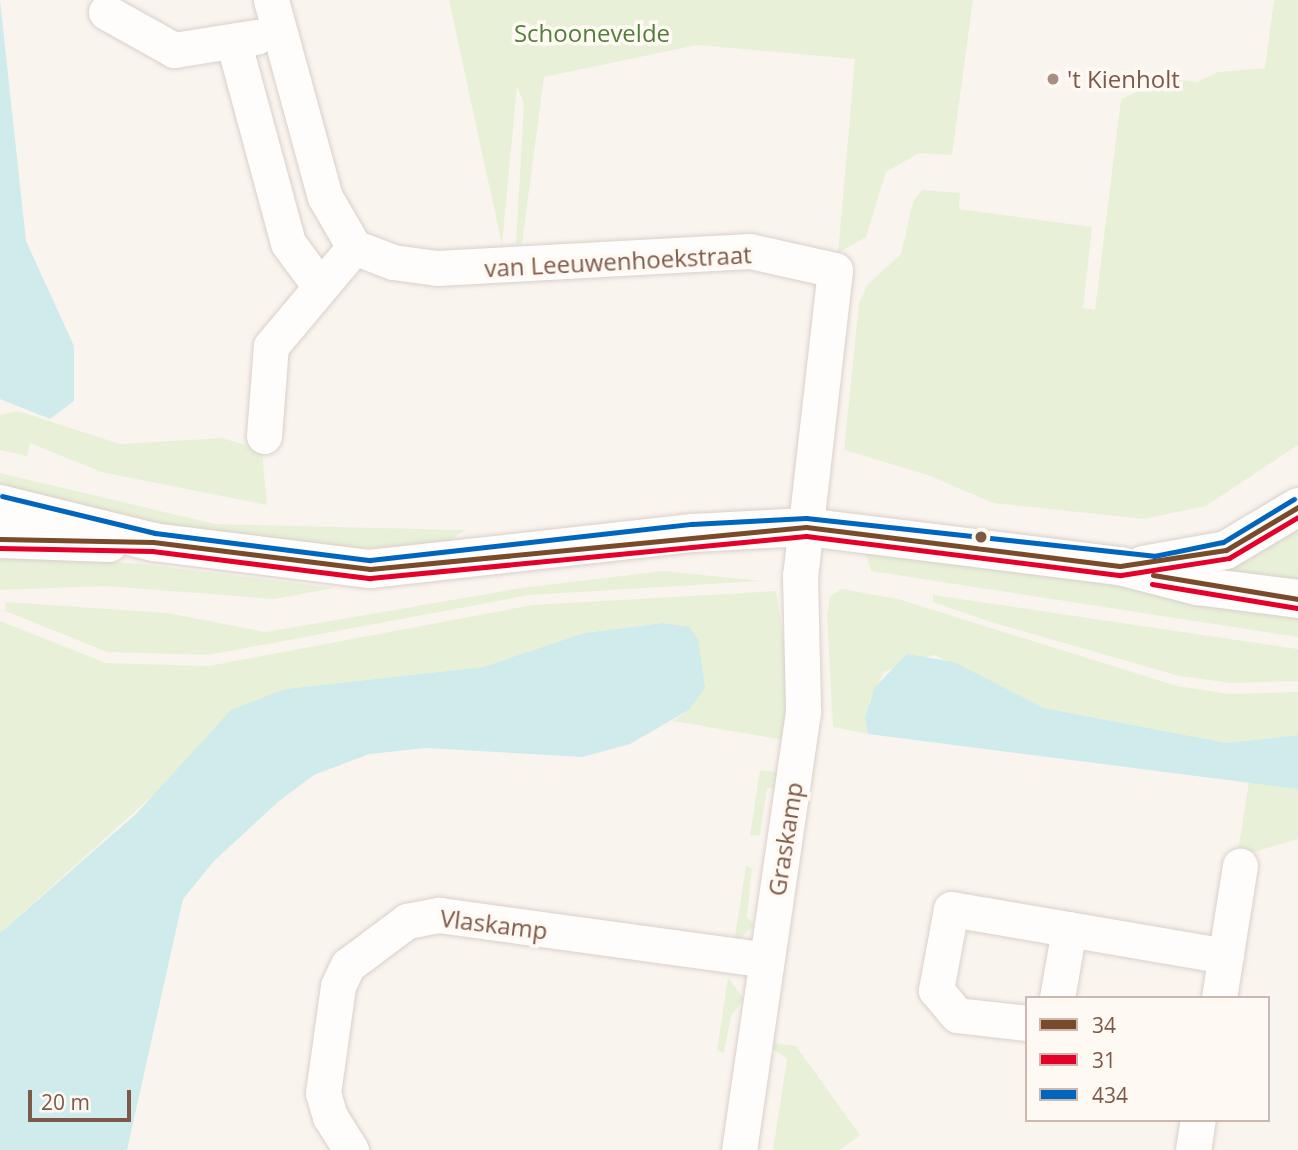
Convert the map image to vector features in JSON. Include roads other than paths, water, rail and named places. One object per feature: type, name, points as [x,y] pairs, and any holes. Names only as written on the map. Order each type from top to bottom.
[{"type":"street","points":[[106,12],[174,50],[234,44],[275,15],[325,197],[354,247],[319,285],[271,346],[264,436]]},
{"type":"street","points":[[234,44],[288,243],[319,285]]},
{"type":"street","name":"van Leeuwenhoekstraat","points":[[354,247],[393,262],[437,268],[750,251],[835,270],[806,527]]},
{"type":"street","points":[[0,504],[153,542]]},
{"type":"street","points":[[1120,566],[1226,550],[1298,507]]},
{"type":"street","points":[[0,538],[153,542],[370,569],[693,533],[806,527],[1120,566],[1197,586],[1298,599]]},
{"type":"street","name":"Graskamp","points":[[739,1150],[803,712],[806,527]]},
{"type":"street","points":[[1219,996],[1240,866]]},
{"type":"street","points":[[1025,1023],[957,1014],[936,990],[951,909],[1226,956]]},
{"type":"street","name":"Vlaskamp","points":[[351,1150],[330,1117],[323,1093],[338,986],[348,965],[407,921],[439,915],[766,960]]},
{"type":"street","points":[[1057,996],[1069,929]]},
{"type":"street","points":[[1193,1150],[1198,1122]]},
{"type":"water","points":[[0,0],[26,241],[74,346],[74,401],[50,419],[0,399]]},
{"type":"water","points":[[662,623],[689,627],[698,639],[705,688],[689,710],[630,744],[582,757],[426,748],[369,754],[314,775],[279,801],[214,861],[183,899],[127,1150],[0,1150],[0,933],[137,813],[231,710],[285,689],[483,667],[584,633]]},
{"type":"water","points":[[907,654],[954,662],[1044,708],[1227,743],[1298,735],[1298,789],[868,734],[865,717],[875,687]]},
{"type":"place","name":"'t Kienholt","points":[[1053,79]]},
{"type":"park label","name":"Schoonevelde","points":[[592,33]]}]
